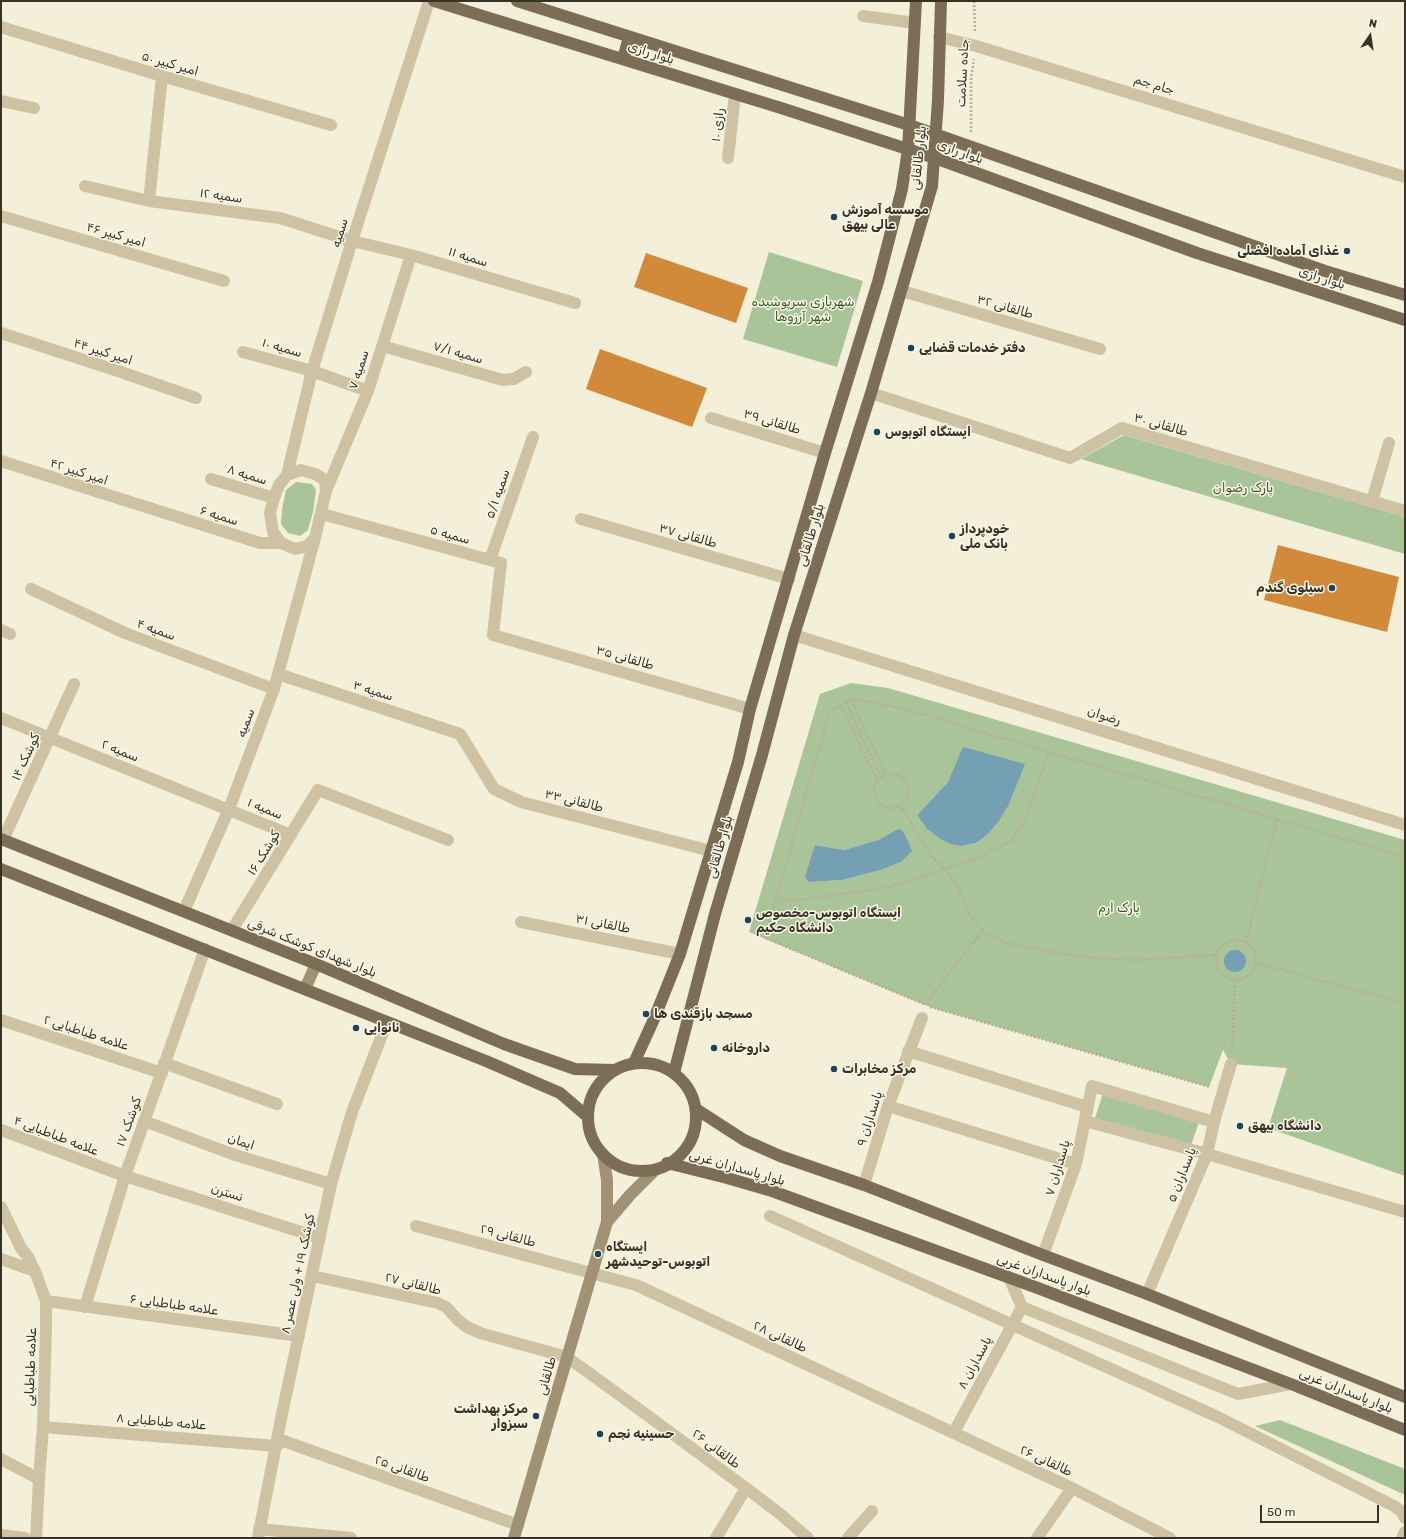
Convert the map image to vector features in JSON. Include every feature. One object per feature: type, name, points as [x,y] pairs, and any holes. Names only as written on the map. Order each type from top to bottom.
[{"type":"main road","name":"بلوار رازی","points":[[434,1],[781,108],[935,158],[1197,253],[1405,320]]},
{"type":"main road","name":"بلوار رازی","points":[[517,1],[909,125],[1325,271],[1405,295]]},
{"type":"main road","name":"بلوار طالقانی","points":[[634,1064],[680,954],[738,762],[750,709],[825,453],[878,282],[902,189],[908,150],[916,1]]},
{"type":"main road","name":"بلوار طالقانی","points":[[674,1073],[715,914],[762,755],[794,635],[871,393],[932,186],[935,158],[941,1]]},
{"type":"main road","points":[[622,59],[629,36]]},
{"type":"main road","points":[[1319,292],[1325,271]]},
{"type":"main road","name":"بلوار شهدای کوشک شرقی","points":[[2,840],[316,964],[504,1044],[575,1069],[615,1070]]},
{"type":"main road","points":[[1,869],[486,1060],[560,1093],[588,1117]]},
{"type":"main road","points":[[305,989],[316,964]]},
{"type":"main road","points":[[607,1222],[630,1195],[655,1170],[678,1158],[686,1150],[691,1140],[696,1120],[696,1109],[692,1095],[684,1083],[674,1073],[655,1064],[634,1064],[615,1070],[598,1085],[589,1106],[588,1117],[590,1131],[595,1143],[603,1154],[612,1162],[632,1170],[655,1170]]},
{"type":"main road","name":"بلوار پاسداران غربی","points":[[696,1109],[744,1140],[780,1156],[864,1185],[1147,1294],[1405,1396]]},
{"type":"main road","points":[[603,1154],[607,1180],[607,1222]]},
{"type":"main road","name":"بلوار پاسداران غربی","points":[[667,1163],[772,1191],[1009,1277],[1291,1384],[1405,1430]]},
{"type":"main road","name":"طالقانی","points":[[514,1538],[607,1222]]},
{"type":"street","name":"سمیه","points":[[287,475],[312,371],[352,240],[429,1]]},
{"type":"street","points":[[863,16],[915,23]]},
{"type":"street","name":"امیر کبیر ۵۰","points":[[1,27],[162,76],[332,124]]},
{"type":"street","name":"جام جم","points":[[939,37],[976,46],[1405,177]]},
{"type":"street","points":[[148,201],[162,76]]},
{"type":"street","name":"رازی ۱۰","points":[[728,158],[735,94]]},
{"type":"street","points":[[1,101],[34,108]]},
{"type":"street","name":"سمیه ۱۲","points":[[85,186],[148,201],[280,218],[352,240]]},
{"type":"street","name":"امیر کبیر ۴۶","points":[[1,216],[224,281]]},
{"type":"street","name":"سمیه ۱۱","points":[[352,240],[411,255],[575,303]]},
{"type":"street","name":"سمیه ۷","points":[[326,491],[368,391],[411,255]]},
{"type":"street","name":"طالقانی ۳۲","points":[[902,291],[1100,349]]},
{"type":"street","name":"امیر کبیر ۴۴","points":[[1,334],[115,370],[196,398]]},
{"type":"street","name":"سمیه ۷/۱","points":[[382,346],[503,380],[514,379],[526,372]]},
{"type":"street","name":"سمیه ۱۰","points":[[243,352],[312,371],[368,391]]},
{"type":"street","name":"طالقانی ۳۰","points":[[871,393],[1070,458],[1122,428],[1405,511]]},
{"type":"street","name":"طالقانی ۳۹","points":[[711,418],[825,453]]},
{"type":"street","name":"سمیه ۵/۱","points":[[490,560],[533,437]]},
{"type":"street","points":[[1372,501],[1389,443]]},
{"type":"street","name":"امیر کبیر ۴۲","points":[[1,461],[149,509]]},
{"type":"street","points":[[301,470],[315,474],[325,480],[326,491],[322,514],[315,538],[307,546],[295,548],[281,543],[273,532],[270,513],[279,485],[287,475],[301,470]]},
{"type":"street","name":"سمیه ۸","points":[[211,479],[274,498]]},
{"type":"street","name":"سمیه ۶","points":[[149,509],[260,543],[281,543]]},
{"type":"street","name":"سمیه ۵","points":[[322,514],[490,560]]},
{"type":"street","name":"طالقانی ۳۷","points":[[581,520],[788,579]]},
{"type":"street","name":"سمیه","points":[[184,911],[229,810],[274,689],[315,538]]},
{"type":"street","name":"طالقانی ۳۵","points":[[490,560],[501,563],[492,635],[750,709]]},
{"type":"street","name":"سمیه ۴","points":[[31,589],[125,634],[274,689]]},
{"type":"street","name":"رضوان","points":[[794,635],[1405,825]]},
{"type":"street","name":"سمیه ۳","points":[[278,674],[460,734]]},
{"type":"street","name":"کوشک ۱۴","points":[[2,840],[74,684]]},
{"type":"street","name":"سمیه ۲","points":[[1,718],[229,810]]},
{"type":"street","name":"طالقانی ۳۳","points":[[460,734],[494,789],[521,802],[711,851]]},
{"type":"street","name":"کوشک ۱۶","points":[[232,930],[292,835],[318,790],[448,840]]},
{"type":"street","name":"سمیه ۱","points":[[229,810],[292,835]]},
{"type":"street","name":"طالقانی ۳۱","points":[[521,922],[680,954]]},
{"type":"street","name":"کوشک ۱۷","points":[[84,1307],[125,1176],[205,949]]},
{"type":"street","name":"پاسداران ۹","points":[[864,1185],[888,1106],[922,1018]]},
{"type":"street","name":"علامه طباطبایی ۲","points":[[1,1020],[163,1068],[277,1104]]},
{"type":"street","name":"کوشک ۱۹ + ولی عصر ۸","points":[[258,1534],[331,1184],[352,1112],[387,1022]]},
{"type":"street","points":[[908,1051],[1087,1107]]},
{"type":"street","name":"پاسداران ۵","points":[[1147,1294],[1207,1154],[1214,1122],[1231,1064]]},
{"type":"street","name":"پاسداران ۷","points":[[1043,1255],[1076,1164],[1092,1086],[1214,1122]]},
{"type":"street","points":[[888,1106],[1076,1164]]},
{"type":"street","name":"ایمان","points":[[144,1121],[232,1154],[331,1184]]},
{"type":"street","points":[[1085,1121],[1207,1154],[1405,1212]]},
{"type":"street","name":"علامه طباطبایی ۴","points":[[1,1130],[125,1176]]},
{"type":"street","name":"نسترن","points":[[125,1176],[320,1238]]},
{"type":"street","name":"علامه طباطبایی","points":[[1,1207],[21,1248],[28,1257],[35,1271],[46,1301],[43,1427],[36,1538]]},
{"type":"street","points":[[770,1216],[1218,1417],[1394,1506],[1402,1512],[1405,1518]]},
{"type":"street","name":"طالقانی ۲۹","points":[[416,1226],[593,1273]]},
{"type":"street","points":[[1,1259],[35,1271]]},
{"type":"street","name":"طالقانی ۲۸","points":[[593,1273],[636,1285],[954,1432]]},
{"type":"street","name":"طالقانی ۲۷","points":[[312,1276],[438,1303],[446,1307],[467,1327],[480,1333],[567,1357]]},
{"type":"street","points":[[1009,1277],[1022,1307],[1238,1394],[1291,1384]]},
{"type":"street","name":"علامه طباطبایی ۶","points":[[46,1301],[299,1336]]},
{"type":"street","name":"پاسداران ۸","points":[[954,1432],[1022,1307]]},
{"type":"street","name":"طالقانی ۲۶","points":[[567,1357],[746,1488],[779,1513],[808,1538]]},
{"type":"street","name":"علامه طباطبایی ۸","points":[[43,1427],[277,1442]]},
{"type":"street","name":"طالقانی ۲۶","points":[[954,1432],[1072,1488],[1037,1538]]},
{"type":"street","name":"طالقانی ۲۵","points":[[277,1442],[518,1525]]},
{"type":"street","points":[[1,1459],[39,1479]]},
{"type":"street","points":[[716,1538],[746,1488]]},
{"type":"street","points":[[1072,1488],[1170,1538]]},
{"type":"street","points":[[848,1538],[872,1511]]},
{"type":"street","points":[[1402,1538],[1405,1532]]},
{"type":"street","points":[[258,1534],[351,1538]]},
{"type":"street","points":[[1,1535],[25,1538]]},
{"type":"path","name":"جاده سلامت","points":[[970,146],[971,78],[976,46],[974,1]]},
{"type":"path","points":[[851,699],[886,774]]},
{"type":"path","points":[[1209,1087],[925,1004],[765,938],[829,714],[851,699],[875,702],[921,714],[1405,857]]},
{"type":"path","points":[[846,703],[881,777]]},
{"type":"path","points":[[842,706],[877,781]]},
{"type":"path","points":[[775,902],[884,888],[984,855],[1011,841],[1027,816],[1048,752]]},
{"type":"path","points":[[886,774],[898,775],[907,783],[908,794],[906,800],[900,806],[887,808],[878,802],[874,792],[877,781],[886,774]]},
{"type":"path","points":[[900,806],[931,856],[945,869],[957,886],[969,914],[987,935],[1011,944],[1061,954],[1109,959],[1137,960],[1216,955]]},
{"type":"path","points":[[1246,942],[1277,819]]},
{"type":"path","points":[[925,1004],[983,930]]},
{"type":"path","points":[[1234,940],[1246,942],[1254,951],[1256,963],[1255,969],[1247,978],[1235,981],[1224,977],[1217,967],[1216,955],[1223,945],[1228,942],[1234,940]]},
{"type":"path","points":[[1256,963],[1405,1003]]},
{"type":"path","points":[[1231,1064],[1235,981]]},
{"type":"green space","name":"شهربازی سرپوشیده شهر آرزوها","points":[[769,252],[863,281],[837,367],[743,339]]},
{"type":"green space","name":"پارک رضوان","points":[[1124,435],[1405,517],[1405,554],[1081,459]]},
{"type":"green space","points":[[296,482],[312,484],[316,490],[313,512],[308,530],[300,536],[288,533],[281,524],[286,490]]},
{"type":"green space","name":"پارک ارم","points":[[851,683],[888,688],[1405,840],[1405,1176],[1268,1128],[1287,1068],[1231,1064],[1223,1050],[1209,1087],[930,1007],[749,932],[820,694]],"holes":[[[955,769],[987,835],[976,843],[962,846],[934,834],[927,829],[917,815],[948,782]],[[898,829],[901,862],[881,870],[842,880],[809,882],[815,845],[844,850],[878,840]]]},
{"type":"green space","points":[[1103,1093],[1199,1122],[1190,1148],[1095,1118]]},
{"type":"green space","points":[[1280,1420],[1405,1469],[1405,1495],[1255,1426]]},
{"type":"water","points":[[963,747],[1025,764],[1008,806],[998,822],[987,835],[976,843],[962,846],[951,844],[942,840],[927,829],[917,815],[948,782]]},
{"type":"water","points":[[898,829],[902,830],[912,851],[901,862],[881,870],[842,880],[809,882],[805,877],[815,845],[844,850],[878,840]]},
{"type":"water","points":[[1235,950],[1243,953],[1246,961],[1243,969],[1235,972],[1227,969],[1224,961],[1227,953]]},
{"type":"building","points":[[646,253],[748,288],[736,323],[634,287]]},
{"type":"building","points":[[600,349],[707,388],[692,427],[586,389]]},
{"type":"building","name":"سیلوی گندم","points":[[1278,545],[1399,577],[1387,632],[1264,600]]},
{"type":"place","name":"موسسه آموزش عالی بیهق","points":[[834,217]]},
{"type":"place","name":"غذای آماده افضلی","points":[[1347,251]]},
{"type":"place","name":"دفتر خدمات قضایی","points":[[911,348]]},
{"type":"place","name":"ایستگاه اتوبوس","points":[[877,432]]},
{"type":"place","name":"خودپرداز بانک ملی","points":[[952,536]]},
{"type":"place","name":"سیلوی گندم","points":[[1332,588]]},
{"type":"place","name":"ایستگاه اتوبوس-مخصوص دانشگاه حکیم","points":[[748,920]]},
{"type":"place","name":"مسجد بازقندی ها","points":[[646,1014]]},
{"type":"place","name":"نانوایی","points":[[356,1028]]},
{"type":"place","name":"داروخانه","points":[[714,1048]]},
{"type":"place","name":"مرکز مخابرات","points":[[834,1069]]},
{"type":"place","name":"دانشگاه بیهق","points":[[1240,1126]]},
{"type":"place","name":"ایستگاه اتوبوس-توحیدشهر","points":[[598,1254]]},
{"type":"place","name":"مرکز بهداشت سبزوار","points":[[536,1416]]},
{"type":"place","name":"حسینیه نجم","points":[[600,1434]]}]
